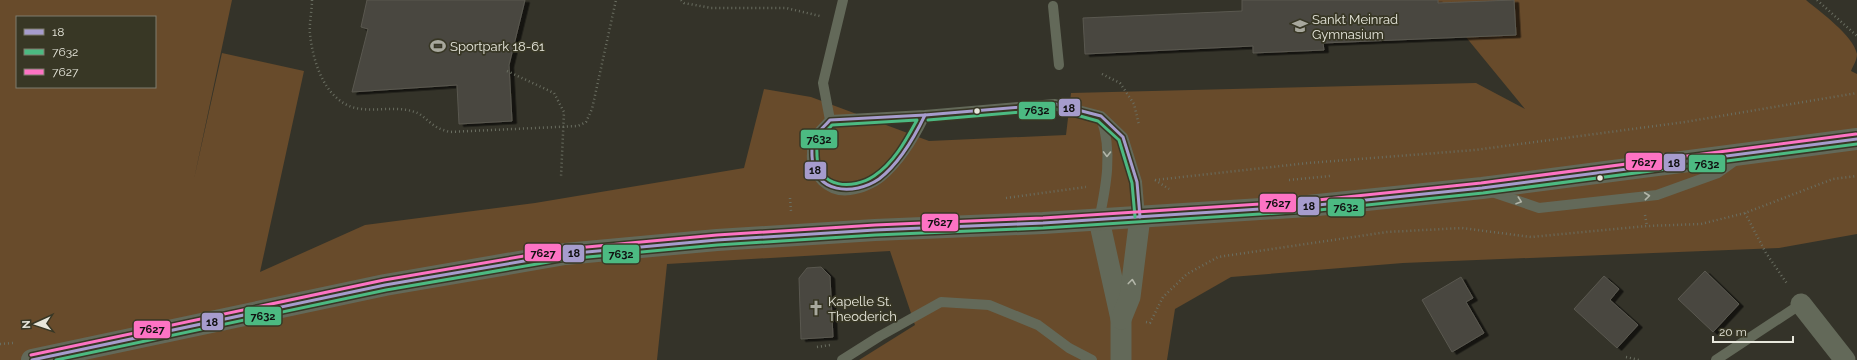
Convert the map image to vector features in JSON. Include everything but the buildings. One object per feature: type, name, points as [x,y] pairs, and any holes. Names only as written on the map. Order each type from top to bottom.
[{"type":"street","points":[[32,360],[385,285],[565,254],[717,240],[875,230],[1140,218],[1308,206],[1482,188],[1836,143],[1857,139]]},
{"type":"street","points":[[1121,319],[1130,297],[1140,218]]},
{"type":"street","points":[[1099,220],[1121,319],[1121,360]]},
{"type":"street","points":[[1801,304],[1845,360]]},
{"type":"lane","points":[[830,120],[823,83],[843,0]]},
{"type":"lane","points":[[1053,6],[1059,65]]},
{"type":"lane","points":[[925,115],[913,140],[894,164],[880,177],[866,186],[850,190],[832,188],[818,177],[811,163],[813,141],[830,120],[925,115],[1055,104],[1101,116],[1123,137],[1137,182],[1140,218]]},
{"type":"lane","points":[[1099,220],[1106,184],[1107,150],[1106,133],[1101,116]]},
{"type":"lane","points":[[1482,188],[1539,208],[1657,194],[1718,173],[1744,154]]},
{"type":"lane","points":[[842,360],[880,336],[941,302],[989,305],[1038,325],[1069,348],[1092,360]]},
{"type":"lane","points":[[1716,360],[1801,304]]},
{"type":"path","points":[[312,0],[310,32],[315,62],[328,89],[345,104],[360,109],[400,108],[417,112],[436,127],[449,132],[578,126],[586,122],[592,109],[616,0]]},
{"type":"path","points":[[681,0],[684,3],[711,8],[786,8],[838,19]]},
{"type":"path","points":[[1817,0],[1857,36]]},
{"type":"path","points":[[507,71],[554,92],[564,112],[561,177]]},
{"type":"path","points":[[1102,74],[1120,83],[1134,104],[1140,132]]},
{"type":"path","points":[[1137,182],[1308,163],[1475,150],[1685,122],[1857,93]]},
{"type":"path","points":[[1153,173],[1155,180],[1167,189],[1173,190]]},
{"type":"path","points":[[1284,181],[1330,176]]},
{"type":"path","points":[[1121,319],[1150,323],[1163,297],[1187,274],[1218,257],[1387,232],[1462,228],[1531,237],[1647,226],[1701,224],[1745,214],[1834,179],[1857,176]]},
{"type":"path","points":[[790,198],[791,217]]},
{"type":"path","points":[[1745,214],[1766,253],[1801,304]]},
{"type":"path","points":[[1626,357],[1639,360]]},
{"type":"shaded area","points":[[0,0],[232,0],[194,179],[222,53],[304,71],[260,272],[365,225],[535,203],[744,168],[764,89],[811,97],[929,141],[1066,135],[1071,93],[1476,83],[1525,109],[1438,3],[1438,0],[1806,0],[1843,32],[1849,39],[1857,54],[1856,61],[1851,71],[1857,74],[1857,234],[1779,248],[1403,263],[1231,277],[1175,309],[1167,360],[859,360],[915,325],[890,251],[667,264],[657,360],[0,360]]},
{"type":"transit line","name":"18","points":[[925,115],[1055,104],[1101,116],[1123,137],[1137,182],[1140,217]]},
{"type":"transit line","name":"7632","points":[[928,120],[1055,109],[1098,121],[1119,140],[1132,183],[1135,217]]},
{"type":"transit line","name":"18","points":[[925,115],[900,158],[887,173],[869,184],[858,188],[836,188],[819,178],[814,169],[812,156],[813,140],[817,133],[830,120],[925,115]]},
{"type":"transit line","name":"7632","points":[[917,120],[904,143],[888,165],[866,181],[847,185],[838,184],[830,181],[823,175],[819,167],[817,143],[832,125],[917,120]]},
{"type":"transit line","name":"7627","points":[[31,355],[384,280],[565,249],[717,235],[875,225],[1043,218],[1308,201],[1481,183],[1856,134]]},
{"type":"transit line","name":"18","points":[[32,360],[385,285],[565,254],[717,240],[875,230],[1043,223],[1308,206],[1482,188],[1857,139]]},
{"type":"transit line","name":"7632","points":[[56,360],[386,290],[566,259],[717,245],[875,235],[1043,228],[1309,211],[1483,193],[1857,144]]},
{"type":"place","name":"Sankt Meinrad Gymnasium","points":[[1300,26]]},
{"type":"place","name":"Sportpark 18-61","points":[[438,46]]},
{"type":"place","name":"Kapelle St. Theoderich","points":[[816,308]]}]
